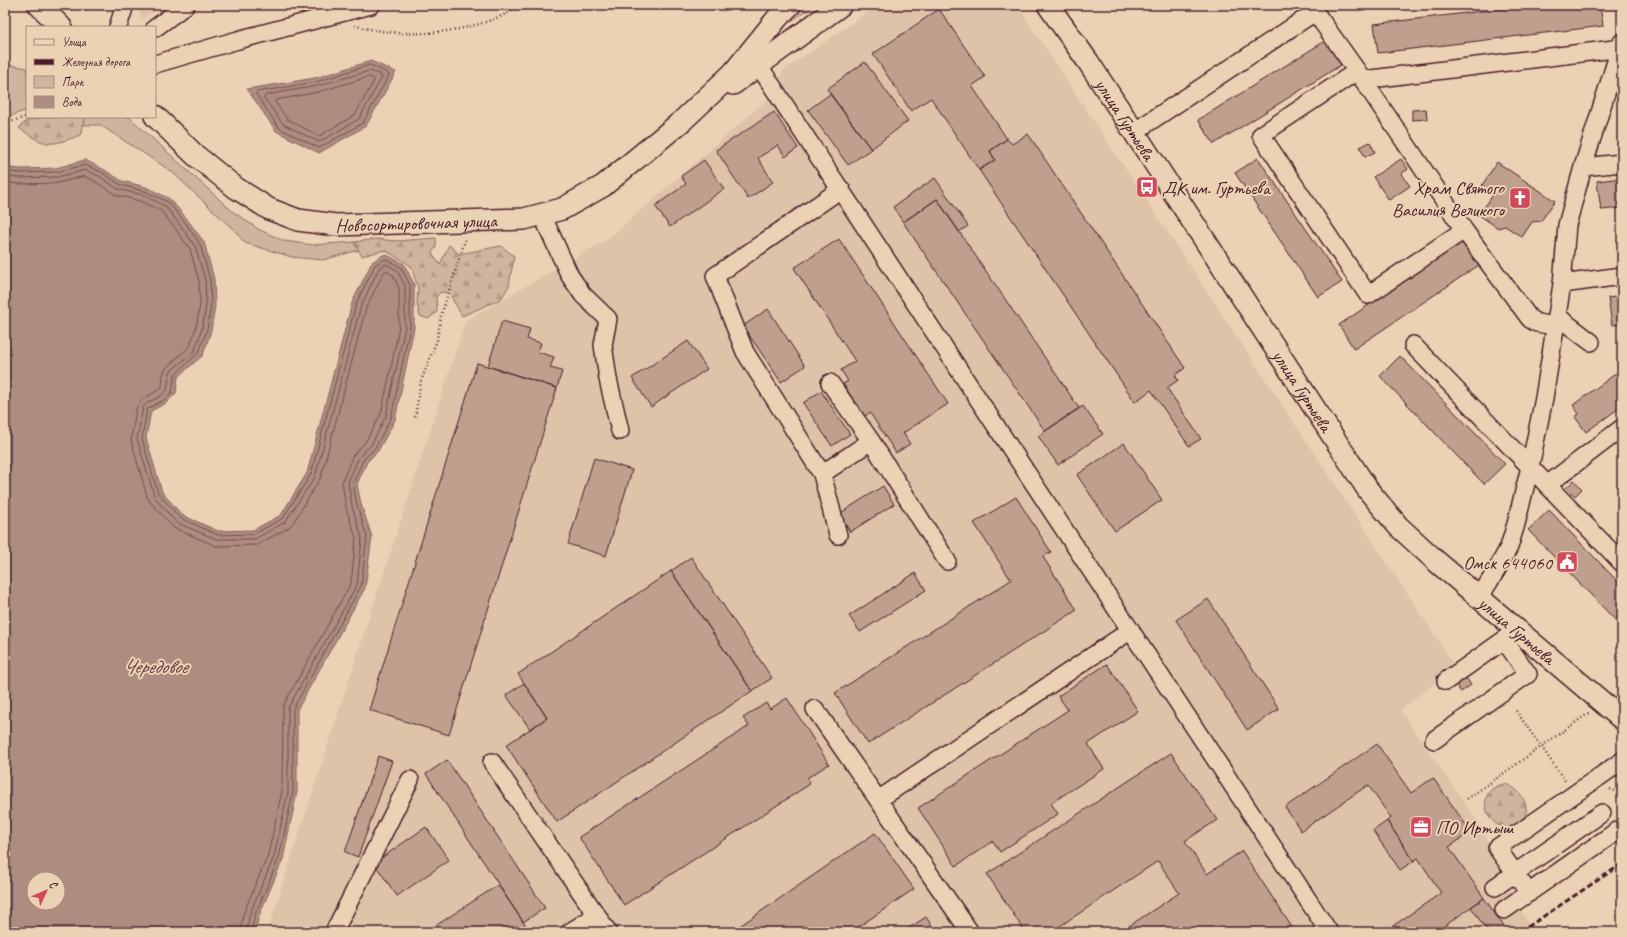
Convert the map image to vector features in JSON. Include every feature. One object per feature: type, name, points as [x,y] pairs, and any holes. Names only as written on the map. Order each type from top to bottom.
[{"type":"main road","points":[[39,5],[59,26]]},
{"type":"main road","name":"Новосортировочная улица","points":[[156,117],[194,155],[236,188],[269,209],[298,220],[336,225],[518,219],[542,215],[562,209],[604,186],[682,121],[733,73],[779,16],[790,5]]},
{"type":"main road","name":"Новосортировочная улица","points":[[682,121],[841,5]]},
{"type":"main road","name":"улица Гуртьева","points":[[1048,5],[1089,63],[1368,490],[1398,526],[1436,562],[1479,598],[1510,634],[1622,719]]},
{"type":"street","points":[[118,26],[125,5]]},
{"type":"street","points":[[156,27],[186,5]]},
{"type":"street","points":[[156,64],[238,40],[371,5]]},
{"type":"street","points":[[1134,132],[1312,8],[1360,75],[1464,230],[1530,319],[1537,323],[1556,321],[1590,342]]},
{"type":"street","points":[[1464,230],[1368,295],[1261,135],[1360,75],[1621,46],[1567,225],[1562,284],[1544,398],[1530,467],[1509,547],[1479,598]]},
{"type":"street","points":[[759,66],[1329,932]]},
{"type":"street","points":[[1584,167],[1622,162]]},
{"type":"street","points":[[838,534],[822,474],[745,352],[715,276],[841,190]]},
{"type":"street","points":[[542,215],[570,276],[583,294],[608,319],[603,345],[608,379],[620,430]]},
{"type":"street","points":[[1562,284],[1622,276]]},
{"type":"street","points":[[1413,346],[1622,563]]},
{"type":"street","points":[[830,383],[871,441],[947,561]]},
{"type":"street","points":[[1547,485],[1622,428]]},
{"type":"street","points":[[822,474],[871,441]]},
{"type":"street","points":[[878,800],[1131,630]]},
{"type":"street","points":[[1434,740],[1528,674],[1510,634],[1446,681]]},
{"type":"street","points":[[814,709],[970,932]]},
{"type":"street","points":[[1529,893],[1497,848],[1622,761]]},
{"type":"street","points":[[492,762],[608,932]]},
{"type":"street","points":[[334,932],[410,780]]},
{"type":"street","points":[[1495,888],[1602,813]]},
{"type":"street","points":[[1504,910],[1617,831]]},
{"type":"street","points":[[570,932],[597,915]]},
{"type":"path","points":[[337,14],[356,26],[384,32],[443,32],[488,22],[510,13],[522,5]]},
{"type":"path","points":[[5,124],[26,116]]},
{"type":"path","points":[[415,417],[421,381],[437,340],[441,316],[461,254]]},
{"type":"path","points":[[1467,799],[1593,710]]},
{"type":"path","points":[[1516,711],[1566,782],[1574,787],[1600,787],[1622,794]]},
{"type":"shaded area","points":[[137,5],[168,5],[141,19]]},
{"type":"shaded area","points":[[878,5],[1017,5],[1456,667],[1400,710],[1481,826],[1532,932],[267,932],[466,320],[608,239],[768,99],[784,70]]},
{"type":"green space","points":[[796,5],[815,5],[784,26]]},
{"type":"green space","points":[[5,64],[26,68],[26,110],[5,118]]},
{"type":"green space","points":[[40,118],[86,118],[82,125],[81,135],[55,143],[43,142],[19,128],[26,121]]},
{"type":"green space","points":[[86,118],[130,118],[232,211],[258,229],[284,241],[313,245],[354,242],[359,250],[323,260],[292,257],[245,243],[235,231],[171,171],[100,125],[82,125]]},
{"type":"green space","points":[[436,238],[436,247],[432,253],[440,265],[449,245],[459,254],[501,246],[514,256],[509,286],[501,299],[462,316],[449,293],[441,292],[436,297],[437,312],[428,319],[420,316],[417,304],[418,288],[411,266],[385,250],[362,256],[354,242],[375,239],[396,241]]},
{"type":"green space","points":[[1505,784],[1511,786],[1520,794],[1526,805],[1524,817],[1520,822],[1510,827],[1501,826],[1493,821],[1488,814],[1485,804],[1487,796],[1493,788]]},
{"type":"water","points":[[371,61],[396,72],[366,126],[319,153],[276,131],[247,89],[315,78]]},
{"type":"water","name":"Чередовое","points":[[85,160],[122,181],[146,187],[170,199],[204,242],[214,279],[215,306],[211,331],[203,355],[178,377],[176,393],[166,403],[151,411],[146,438],[162,492],[182,515],[218,531],[253,530],[281,515],[307,473],[352,303],[372,262],[385,254],[404,264],[414,284],[414,328],[395,420],[378,451],[367,462],[357,484],[361,504],[372,537],[365,588],[297,710],[297,792],[283,859],[259,916],[255,932],[5,932],[5,167],[19,169],[56,168]]},
{"type":"building","points":[[1533,5],[1600,5],[1603,26],[1378,53],[1374,24]]},
{"type":"building","points":[[939,9],[985,77],[972,86],[1007,139],[990,151],[995,160],[979,170],[931,98],[911,111],[873,54]]},
{"type":"building","points":[[1325,41],[1341,65],[1214,144],[1198,120]]},
{"type":"building","points":[[865,62],[908,121],[871,149],[827,89]]},
{"type":"building","points":[[830,94],[871,149],[848,165],[808,110]]},
{"type":"building","points":[[1426,109],[1427,119],[1412,120],[1412,110]]},
{"type":"building","points":[[774,112],[798,148],[785,157],[778,145],[758,158],[773,182],[748,199],[716,150]]},
{"type":"building","points":[[1028,134],[1185,368],[1175,375],[1178,380],[1167,388],[1201,439],[1189,446],[1151,390],[1135,402],[979,170],[995,160],[990,151],[1007,139],[1012,144]]},
{"type":"building","points":[[1370,142],[1375,152],[1365,157],[1360,147]]},
{"type":"building","points":[[1258,158],[1342,282],[1318,297],[1235,173]]},
{"type":"building","points":[[1401,159],[1408,169],[1401,174],[1410,186],[1389,200],[1373,177]]},
{"type":"building","points":[[704,160],[724,189],[670,227],[655,206],[686,184],[681,176]]},
{"type":"building","name":"Храм Святого Василия Великого","points":[[1497,162],[1555,201],[1541,221],[1532,222],[1522,237],[1505,226],[1498,228],[1479,215],[1493,195],[1481,187]]},
{"type":"building","points":[[935,178],[968,226],[959,232],[937,199],[903,222],[893,207]]},
{"type":"building","points":[[1622,178],[1622,208],[1601,210],[1597,181]]},
{"type":"building","points":[[937,199],[1079,408],[1045,431],[903,222]]},
{"type":"building","points":[[839,239],[948,404],[903,433],[910,444],[896,453],[870,413],[864,416],[843,384],[848,381],[841,370],[855,361],[794,268]]},
{"type":"building","points":[[1463,241],[1479,265],[1354,349],[1339,325]]},
{"type":"building","points":[[1622,296],[1622,324],[1612,325],[1608,298]]},
{"type":"building","points":[[768,309],[805,366],[781,382],[743,326]]},
{"type":"building","points":[[502,321],[530,329],[527,339],[541,343],[538,352],[554,357],[550,368],[562,371],[557,388],[488,366]]},
{"type":"building","points":[[688,341],[707,369],[651,407],[632,378]]},
{"type":"building","points":[[1400,356],[1505,464],[1484,484],[1380,376]]},
{"type":"building","points":[[477,363],[557,388],[449,735],[369,710]]},
{"type":"building","points":[[1622,369],[1622,406],[1586,432],[1575,417],[1579,414],[1573,405]]},
{"type":"building","points":[[821,391],[850,434],[832,446],[803,403]]},
{"type":"building","points":[[1083,406],[1103,434],[1058,465],[1038,436]]},
{"type":"building","points":[[1124,443],[1162,500],[1115,531],[1077,475]]},
{"type":"building","points":[[594,458],[632,470],[606,556],[568,544]]},
{"type":"building","points":[[1574,480],[1582,489],[1575,496],[1566,488]]},
{"type":"building","points":[[883,486],[894,504],[850,532],[839,514]]},
{"type":"building","points":[[1016,497],[1051,552],[1043,557],[1077,610],[868,744],[835,693],[1011,580],[974,523]]},
{"type":"building","points":[[1549,510],[1622,586],[1622,627],[1528,530]]},
{"type":"building","points":[[691,557],[772,678],[752,691],[671,571]]},
{"type":"building","points":[[671,571],[752,691],[557,822],[506,745],[547,718],[518,674]]},
{"type":"building","points":[[915,573],[926,590],[860,632],[849,616]]},
{"type":"building","points":[[1208,599],[1279,709],[1247,730],[1176,620]]},
{"type":"building","points":[[1107,664],[1138,711],[1088,744],[1104,769],[1051,803],[1058,814],[1000,852],[993,841],[956,866],[918,808],[1068,710],[1058,696]]},
{"type":"building","points":[[1464,675],[1471,685],[1461,692],[1454,682]]},
{"type":"building","points":[[524,683],[547,718],[530,729],[506,695]]},
{"type":"building","points":[[787,698],[829,764],[807,778],[810,784],[624,905],[579,837],[749,726],[743,718],[766,703],[770,709]]},
{"type":"building","points":[[1377,744],[1411,793],[1433,778],[1471,832],[1449,847],[1484,898],[1436,932],[1384,932],[1441,893],[1418,858],[1414,861],[1387,821],[1391,818],[1368,785],[1301,831],[1285,807]]},
{"type":"building","points":[[1171,753],[1217,820],[1185,841],[1207,874],[1242,851],[1295,932],[1120,932],[1179,893],[1158,861],[1051,932],[1025,932],[987,874]]},
{"type":"building","points":[[378,756],[392,761],[358,857],[345,852]]},
{"type":"building","points":[[447,760],[545,908],[523,922],[426,774]]},
{"type":"building","points":[[1387,821],[1414,861],[1400,870],[1373,831]]},
{"type":"building","points":[[426,827],[449,860],[397,896],[374,863]]},
{"type":"building","points":[[875,833],[914,889],[851,932],[731,932]]},
{"type":"building","points":[[498,885],[528,929],[523,932],[426,932]]},
{"type":"building","points":[[1484,898],[1508,932],[1488,932],[1471,907]]},
{"type":"building","points":[[926,917],[936,932],[903,932]]},
{"type":"railway","points":[[1520,932],[1622,864]]},
{"type":"place","name":"ДК им. Гуртьева","points":[[1147,187]]},
{"type":"place","name":"Храм Святого Василия Великого","points":[[1520,198]]},
{"type":"place","name":"Омск 644060","points":[[1567,562]]},
{"type":"place","name":"ПО Иртыш","points":[[1421,827]]}]
